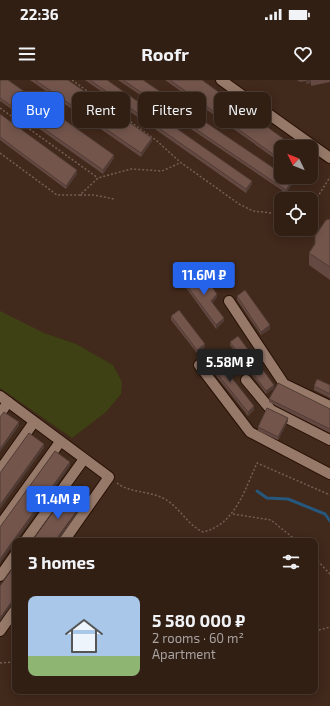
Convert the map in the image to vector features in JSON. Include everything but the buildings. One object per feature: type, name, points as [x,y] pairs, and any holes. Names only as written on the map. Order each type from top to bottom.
[{"type":"street","points":[[221,80],[328,153]]},
{"type":"street","points":[[229,300],[284,384],[330,406]]},
{"type":"street","points":[[199,365],[250,432],[330,474]]},
{"type":"street","points":[[246,380],[271,410],[330,440]]},
{"type":"street","points":[[0,396],[109,477],[66,538]]},
{"type":"street","points":[[0,414],[8,402]]},
{"type":"street","points":[[0,470],[34,422]]},
{"type":"street","points":[[0,525],[60,442]]},
{"type":"street","points":[[27,538],[84,459]]},
{"type":"street","points":[[0,576],[12,559]]},
{"type":"street","points":[[0,631],[12,614]]},
{"type":"path","points":[[72,80],[157,141],[180,162],[239,204],[253,211],[274,213]]},
{"type":"path","points":[[0,108],[98,178]]},
{"type":"path","points":[[0,152],[57,195],[94,195],[114,199]]},
{"type":"path","points":[[80,195],[98,178],[131,169],[162,171],[180,162]]},
{"type":"path","points":[[318,194],[329,181],[330,176]]},
{"type":"path","points":[[109,477],[124,488],[147,493],[166,500],[190,523],[203,532],[213,530],[233,514],[257,463],[330,494]]},
{"type":"path","points":[[233,514],[271,520],[293,538]]},
{"type":"path","points":[[318,561],[330,574]]},
{"type":"path","points":[[318,630],[330,627]]},
{"type":"path","points":[[0,663],[12,662]]},
{"type":"green space","points":[[0,311],[44,333],[76,344],[113,365],[122,382],[121,394],[106,412],[72,438],[0,388]]},
{"type":"waterway","points":[[257,491],[267,498],[288,499],[325,514],[330,521]]}]
